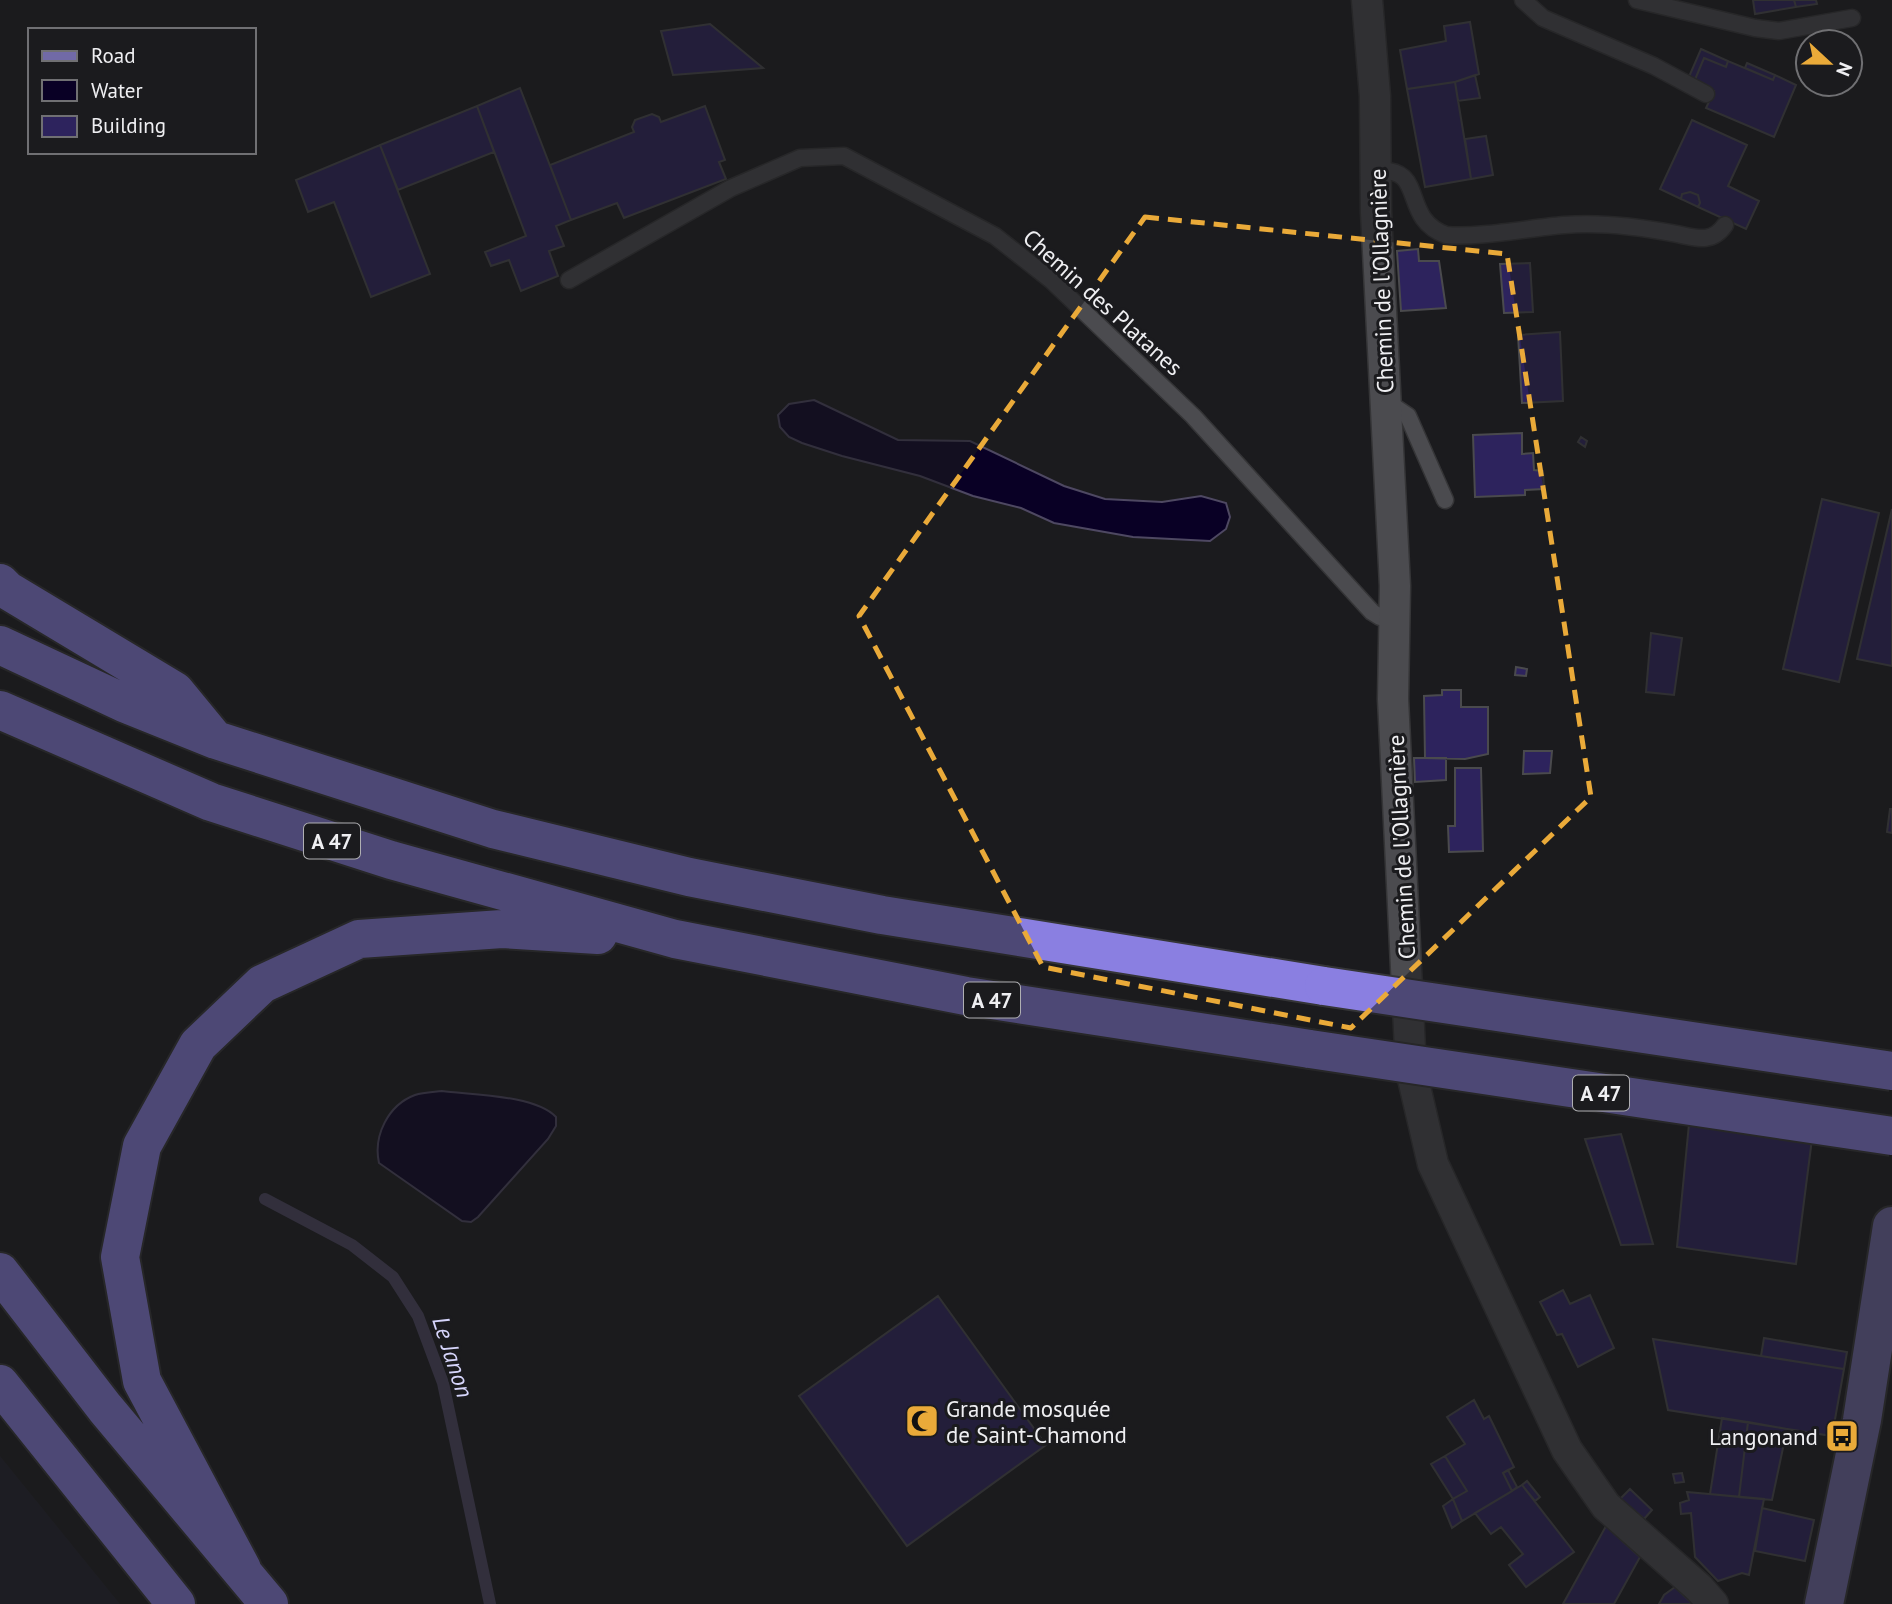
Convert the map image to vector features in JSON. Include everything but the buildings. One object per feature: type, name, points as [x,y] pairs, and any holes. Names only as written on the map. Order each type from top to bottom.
[{"type":"highway","points":[[0,583],[7,590],[175,691],[216,740]]},
{"type":"highway","name":"A 47","points":[[0,645],[124,703],[216,740],[493,830],[689,877],[882,915],[1324,986],[1892,1071]]},
{"type":"highway","name":"A 47","points":[[0,710],[211,802],[391,860],[676,939],[966,996],[1892,1136]]},
{"type":"highway","points":[[242,1569],[142,1381],[120,1257],[142,1146],[198,1045],[262,984],[359,939],[502,929],[676,939]]},
{"type":"highway","points":[[0,1272],[105,1408],[269,1604]]},
{"type":"highway","points":[[0,1384],[176,1604]]},
{"type":"main road","points":[[1824,1604],[1863,1420],[1892,1226]]},
{"type":"street","name":"Chemin de l'Ollagnière","points":[[1367,0],[1375,96],[1394,618],[1393,699],[1411,1070],[1433,1164],[1567,1450],[1606,1506],[1699,1588],[1713,1604]]},
{"type":"lane","points":[[1523,0],[1543,18],[1654,66],[1706,94]]},
{"type":"lane","points":[[1637,0],[1755,28],[1779,31],[1852,18]]},
{"type":"lane","name":"Chemin des Platanes","points":[[569,280],[731,188],[800,158],[845,156],[995,236],[1051,280],[1193,416],[1372,612],[1380,617],[1394,618]]},
{"type":"lane","points":[[1376,171],[1399,172],[1407,180],[1419,214],[1426,225],[1446,235],[1590,224],[1651,229],[1700,239],[1720,233],[1725,225]]},
{"type":"lane","points":[[1387,408],[1396,408],[1409,416],[1445,500]]},
{"type":"highlighted area","points":[[1145,217],[1507,254],[1591,797],[1351,1028],[1043,967],[859,616]]},
{"type":"shaded area","points":[[0,1456],[120,1604],[0,1604]]},
{"type":"water","points":[[814,400],[898,440],[970,441],[1064,486],[1105,499],[1162,502],[1201,496],[1226,503],[1230,517],[1226,529],[1210,541],[1133,537],[1054,523],[1021,508],[973,496],[920,476],[842,456],[789,437],[780,427],[778,415],[789,404]]},
{"type":"water","points":[[442,1091],[519,1100],[534,1104],[556,1117],[556,1126],[548,1139],[471,1222],[462,1221],[379,1163],[378,1142],[381,1132],[397,1106],[415,1095]]},
{"type":"waterway","name":"Le Janon","points":[[265,1199],[352,1245],[393,1277],[418,1316],[443,1383],[490,1604]]},
{"type":"place","name":"Grande mosquée de Saint-Chamond","points":[[922,1421]]},
{"type":"place","name":"Langonand","points":[[1842,1436]]}]
